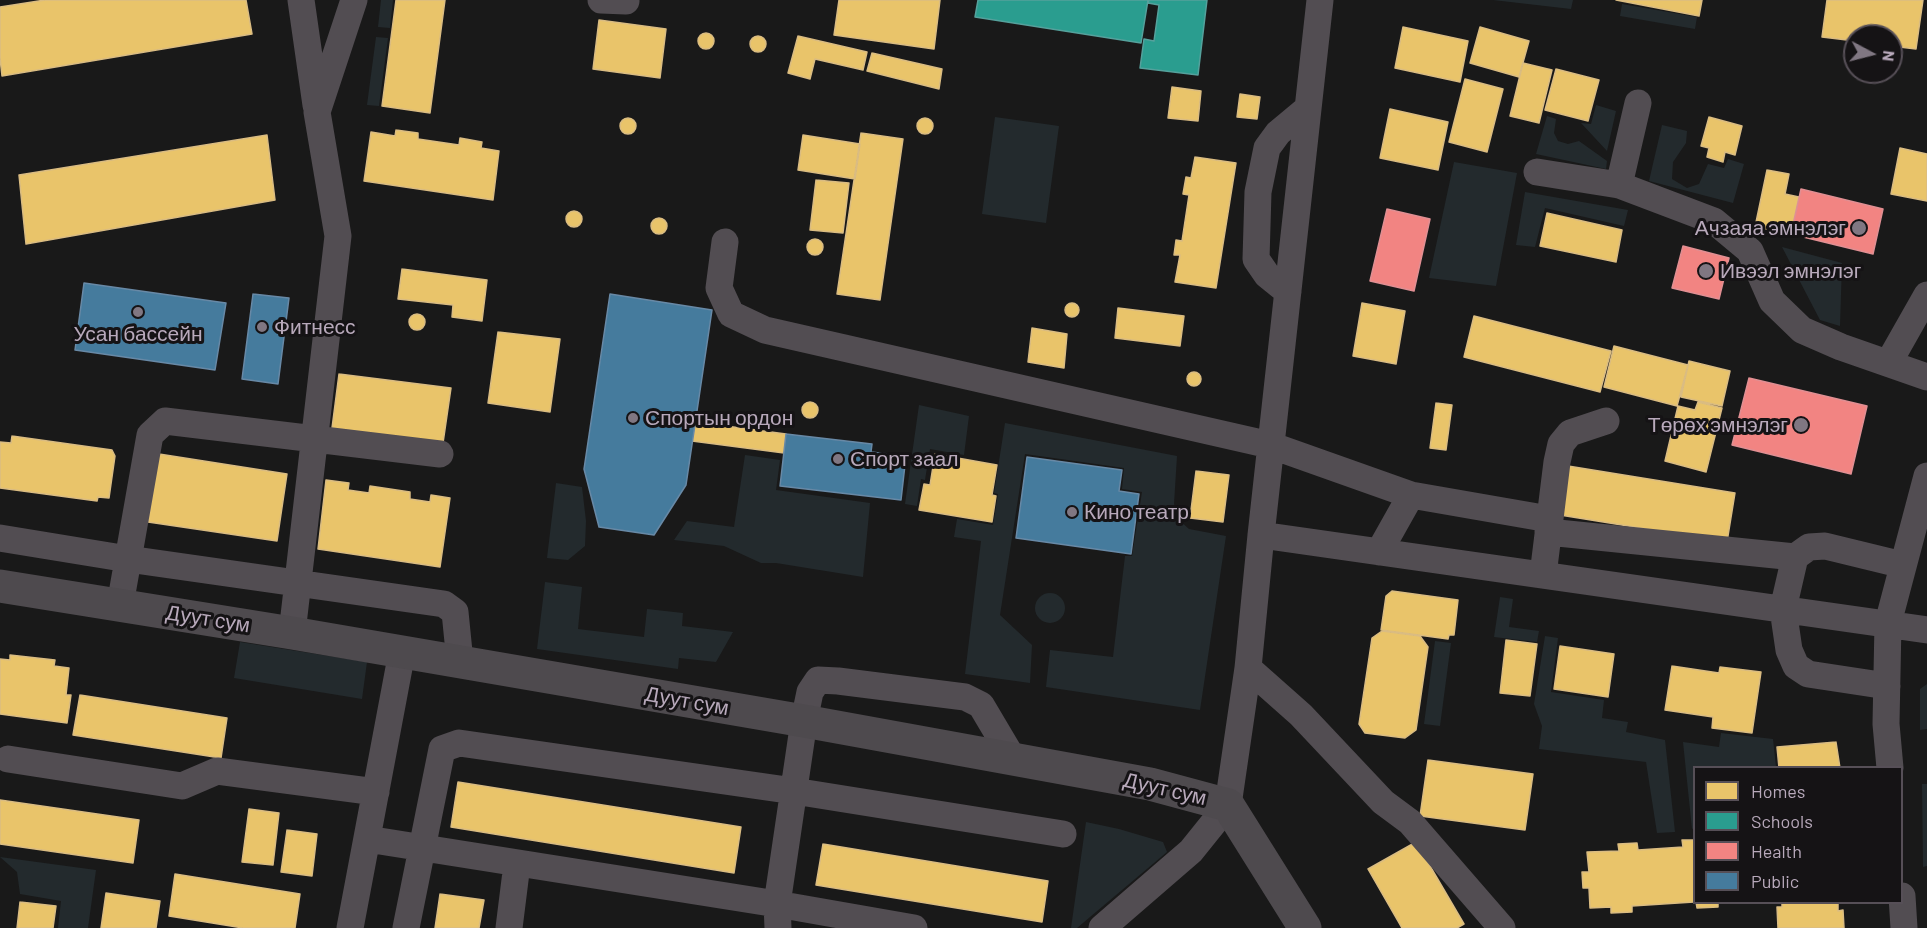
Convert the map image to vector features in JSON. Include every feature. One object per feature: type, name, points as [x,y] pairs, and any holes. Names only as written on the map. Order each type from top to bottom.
[{"type":"main road","name":"Дуут сум","points":[[0,586],[292,633],[804,721],[1150,784],[1228,805],[1305,928]]},
{"type":"street","points":[[292,633],[338,236],[301,0]]},
{"type":"street","points":[[317,112],[354,0]]},
{"type":"street","points":[[1102,928],[1191,850],[1228,805],[1248,668],[1260,535],[1320,0]]},
{"type":"street","points":[[1619,185],[1638,103]]},
{"type":"street","points":[[1288,292],[1267,275],[1256,259],[1258,192],[1267,148],[1278,133],[1308,108]]},
{"type":"street","points":[[1537,172],[1619,185],[1714,221],[1750,251],[1772,301],[1802,330],[1841,347],[1927,377]]},
{"type":"street","points":[[725,242],[719,288],[731,314],[765,330],[1270,446],[1411,495],[1548,525],[1795,557]]},
{"type":"street","points":[[1888,362],[1927,295]]},
{"type":"street","points":[[120,605],[150,435],[165,421],[440,454]]},
{"type":"street","points":[[1543,575],[1548,525],[1561,444],[1570,433],[1606,421]]},
{"type":"street","points":[[1890,766],[1886,724],[1888,623],[1927,476]]},
{"type":"street","points":[[1379,552],[1411,495]]},
{"type":"street","points":[[1260,535],[1927,630]]},
{"type":"street","points":[[0,538],[128,559],[444,604],[455,612],[460,662]]},
{"type":"street","points":[[1887,686],[1808,674],[1796,666],[1790,650],[1783,609],[1795,557],[1809,547],[1826,546],[1903,565]]},
{"type":"street","points":[[350,928],[402,652]]},
{"type":"street","points":[[1248,668],[1301,715],[1383,802],[1410,822],[1502,928]]},
{"type":"street","points":[[778,916],[804,721],[810,692],[818,680],[965,697],[981,705],[1013,759]]},
{"type":"street","points":[[406,928],[442,748],[459,743],[794,791],[1063,834]]},
{"type":"street","points":[[8,759],[182,786],[217,771],[376,792]]},
{"type":"street","points":[[367,839],[517,864],[778,916],[914,928]]},
{"type":"street","points":[[508,928],[517,864]]},
{"type":"street","points":[[1902,904],[1904,928]]},
{"type":"shaded area","points":[[381,0],[393,0],[390,28],[378,27]]},
{"type":"shaded area","points":[[1493,0],[1573,0],[1571,9]]},
{"type":"shaded area","points":[[1622,4],[1697,17],[1695,29],[1620,16]]},
{"type":"shaded area","points":[[376,37],[388,38],[379,106],[367,105]]},
{"type":"shaded area","points":[[1596,105],[1616,111],[1607,151],[1581,123],[1591,124]]},
{"type":"shaded area","points":[[1547,116],[1556,119],[1554,133],[1558,141],[1568,144],[1579,141],[1607,161],[1606,169],[1536,154]]},
{"type":"shaded area","points":[[995,117],[1059,126],[1046,223],[982,214]]},
{"type":"shaded area","points":[[1662,125],[1687,131],[1686,143],[1673,162],[1672,179],[1687,188],[1699,184],[1708,164],[1724,168],[1728,159],[1744,164],[1733,203],[1649,181]]},
{"type":"shaded area","points":[[1454,162],[1517,173],[1496,286],[1429,278]]},
{"type":"shaded area","points":[[1525,192],[1628,210],[1624,226],[1545,208],[1535,247],[1516,245]]},
{"type":"shaded area","points":[[1782,247],[1842,263],[1840,326],[1820,320]]},
{"type":"shaded area","points":[[919,405],[969,416],[964,455],[930,449],[925,480],[921,479],[917,506],[905,504]]},
{"type":"shaded area","points":[[1005,423],[1177,456],[1174,504],[1179,520],[1189,529],[1226,536],[1200,710],[1046,687],[1050,650],[1113,657],[1125,556],[1132,556],[1142,492],[1122,489],[1124,468],[1025,454],[1000,615],[1032,645],[1030,683],[965,674],[981,541],[954,537],[957,519],[993,525],[998,494],[994,493]]},
{"type":"shaded area","points":[[745,455],[780,460],[776,490],[870,503],[863,577],[776,563],[761,563],[724,546],[674,540],[687,521],[734,527]]},
{"type":"shaded area","points":[[556,483],[582,487],[586,521],[585,546],[568,560],[547,558]]},
{"type":"shaded area","points":[[545,582],[582,587],[578,629],[644,637],[647,609],[683,613],[682,626],[733,632],[716,662],[679,658],[678,669],[537,649]]},
{"type":"shaded area","points":[[1050,593],[1061,597],[1065,608],[1061,619],[1050,623],[1039,619],[1035,608],[1039,597]]},
{"type":"shaded area","points":[[1500,597],[1513,599],[1509,627],[1539,631],[1537,642],[1494,637]]},
{"type":"shaded area","points":[[1545,636],[1558,638],[1551,692],[1604,700],[1602,718],[1628,722],[1626,732],[1665,740],[1675,832],[1657,833],[1646,762],[1539,749],[1542,726],[1534,704]]},
{"type":"shaded area","points":[[1435,641],[1451,643],[1440,726],[1424,724]]},
{"type":"shaded area","points":[[240,642],[367,662],[362,699],[234,678]]},
{"type":"shaded area","points":[[1927,684],[1927,729],[1920,730],[1920,689]]},
{"type":"shaded area","points":[[1721,733],[1773,739],[1776,766],[1693,766],[1692,829],[1683,742],[1719,747]]},
{"type":"shaded area","points":[[1922,784],[1927,784],[1927,866],[1923,867]]},
{"type":"shaded area","points":[[1086,822],[1163,842],[1167,852],[1077,928],[1071,928]]},
{"type":"shaded area","points":[[0,857],[96,870],[88,928],[58,928],[61,901],[20,894],[17,872]]},
{"type":"building: Homes","points":[[45,0],[246,0],[252,34],[2,76],[0,7]]},
{"type":"building: Homes","points":[[396,0],[445,0],[430,113],[382,106]]},
{"type":"building: Homes","points":[[839,0],[940,0],[934,49],[834,35]]},
{"type":"building: Homes","points":[[1616,0],[1702,0],[1699,16]]},
{"type":"building: Homes","points":[[1827,0],[1923,0],[1916,49],[1903,47],[1903,24],[1843,24],[1843,40],[1822,37]]},
{"type":"building: Homes","points":[[599,20],[666,29],[660,78],[593,69]]},
{"type":"building: Homes","points":[[1403,27],[1468,41],[1460,82],[1395,68]]},
{"type":"building: Homes","points":[[1480,27],[1529,41],[1519,77],[1470,63]]},
{"type":"building: Homes","points":[[706,33],[712,35],[714,41],[712,47],[706,49],[700,47],[698,41],[700,35]]},
{"type":"building: Homes","points":[[758,36],[764,38],[766,44],[764,50],[758,52],[752,50],[750,44],[752,38]]},
{"type":"building: Homes","points":[[798,36],[867,52],[863,70],[815,59],[810,79],[788,73]]},
{"type":"building: Homes","points":[[872,53],[942,69],[939,89],[867,71]]},
{"type":"building: Homes","points":[[1523,63],[1552,70],[1539,123],[1510,116]]},
{"type":"building: Homes","points":[[1556,69],[1599,80],[1588,121],[1545,110]]},
{"type":"building: Homes","points":[[1465,79],[1503,89],[1487,152],[1449,142]]},
{"type":"building: Homes","points":[[1172,87],[1201,91],[1198,121],[1168,118]]},
{"type":"building: Homes","points":[[1240,94],[1260,97],[1257,119],[1237,117]]},
{"type":"building: Homes","points":[[1390,109],[1448,122],[1438,170],[1380,158]]},
{"type":"building: Homes","points":[[1709,117],[1742,126],[1735,155],[1725,152],[1723,162],[1707,157],[1709,148],[1701,146]]},
{"type":"building: Homes","points":[[628,118],[634,120],[636,126],[634,132],[628,134],[622,132],[620,126],[622,120]]},
{"type":"building: Homes","points":[[925,118],[931,120],[933,126],[931,132],[925,134],[919,132],[917,126],[919,120]]},
{"type":"building: Homes","points":[[396,130],[418,133],[418,139],[459,145],[460,138],[482,142],[481,148],[499,151],[493,200],[364,181],[371,132],[395,136]]},
{"type":"building: Homes","points":[[861,133],[903,139],[880,300],[837,294]]},
{"type":"building: Homes","points":[[267,135],[275,200],[26,244],[19,175]]},
{"type":"building: Homes","points":[[803,135],[860,144],[855,179],[798,170]]},
{"type":"building: Homes","points":[[1900,148],[1927,154],[1927,201],[1891,194]]},
{"type":"building: Homes","points":[[1195,157],[1236,163],[1216,288],[1175,282],[1180,255],[1174,255],[1176,240],[1182,241],[1189,195],[1183,194],[1186,177],[1191,178]]},
{"type":"building: Homes","points":[[1767,170],[1789,174],[1785,194],[1799,197],[1791,234],[1755,227]]},
{"type":"building: Homes","points":[[816,180],[849,183],[843,233],[810,230]]},
{"type":"building: Homes","points":[[574,211],[580,213],[582,219],[580,225],[574,227],[568,225],[566,219],[568,213]]},
{"type":"building: Homes","points":[[1547,213],[1622,230],[1616,262],[1540,246]]},
{"type":"building: Homes","points":[[659,218],[665,220],[667,226],[665,232],[659,234],[653,232],[651,226],[653,220]]},
{"type":"building: Homes","points":[[815,239],[821,241],[823,247],[821,253],[815,255],[809,253],[807,247],[809,241]]},
{"type":"building: Homes","points":[[402,269],[487,280],[482,321],[452,317],[453,305],[398,299]]},
{"type":"building: Homes","points":[[1069,303],[1075,303],[1079,310],[1075,317],[1069,317],[1065,313],[1065,307]]},
{"type":"building: Homes","points":[[1362,303],[1405,311],[1396,364],[1353,356]]},
{"type":"building: Homes","points":[[1118,308],[1184,316],[1180,346],[1115,338]]},
{"type":"building: Homes","points":[[417,314],[423,316],[425,322],[423,328],[417,330],[411,328],[409,322],[411,316]]},
{"type":"building: Homes","points":[[1474,316],[1611,351],[1600,392],[1464,357]]},
{"type":"building: Homes","points":[[1032,328],[1067,334],[1064,368],[1028,362]]},
{"type":"building: Homes","points":[[498,332],[560,339],[550,412],[488,403]]},
{"type":"building: Homes","points":[[1614,346],[1688,365],[1677,406],[1604,387]]},
{"type":"building: Homes","points":[[1689,361],[1730,371],[1722,406],[1681,397]]},
{"type":"building: Homes","points":[[1191,372],[1197,372],[1201,379],[1197,386],[1191,386],[1187,382],[1187,376]]},
{"type":"building: Homes","points":[[339,374],[451,388],[443,443],[332,428]]},
{"type":"building: Homes","points":[[810,402],[816,404],[818,410],[816,416],[810,418],[804,416],[802,410],[804,404]]},
{"type":"building: Homes","points":[[1698,402],[1722,408],[1706,472],[1665,461],[1678,406],[1695,410]]},
{"type":"building: Homes","points":[[1436,403],[1452,405],[1446,450],[1430,448]]},
{"type":"building: Homes","points":[[696,422],[786,434],[784,453],[692,441]]},
{"type":"building: Homes","points":[[12,436],[112,450],[115,456],[109,498],[98,497],[97,501],[0,488],[0,442],[11,443]]},
{"type":"building: Homes","points":[[159,454],[287,474],[277,541],[148,522]]},
{"type":"building: Homes","points":[[935,454],[997,465],[992,495],[996,496],[992,522],[919,510],[924,484],[930,485]]},
{"type":"building: Homes","points":[[1568,466],[1735,493],[1727,542],[1560,515]]},
{"type":"building: Homes","points":[[1196,471],[1229,475],[1223,522],[1190,518]]},
{"type":"building: Homes","points":[[326,480],[349,483],[348,490],[369,493],[370,486],[410,492],[410,499],[430,502],[431,495],[450,498],[440,567],[318,549]]},
{"type":"building: Homes","points":[[1392,591],[1458,600],[1454,635],[1449,635],[1448,639],[1381,630],[1386,596]]},
{"type":"building: Homes","points":[[1382,631],[1420,636],[1428,647],[1416,730],[1405,738],[1365,733],[1359,724],[1372,638]]},
{"type":"building: Homes","points":[[1506,640],[1537,644],[1530,696],[1500,693]]},
{"type":"building: Homes","points":[[1560,646],[1614,654],[1608,697],[1554,689]]},
{"type":"building: Homes","points":[[10,655],[55,660],[54,666],[69,668],[66,695],[71,695],[67,723],[0,714],[0,659],[10,660]]},
{"type":"building: Homes","points":[[1672,666],[1719,673],[1720,667],[1761,672],[1752,733],[1712,728],[1713,717],[1665,710]]},
{"type":"building: Homes","points":[[80,695],[227,718],[221,758],[73,735]]},
{"type":"building: Homes","points":[[1836,742],[1840,766],[1779,766],[1777,747]]},
{"type":"building: Homes","points":[[1428,760],[1533,774],[1525,830],[1420,816]]},
{"type":"building: Homes","points":[[458,782],[741,827],[734,873],[451,827]]},
{"type":"building: Homes","points":[[0,800],[139,820],[133,863],[0,844]]},
{"type":"building: Homes","points":[[249,809],[279,813],[273,865],[242,862]]},
{"type":"building: Homes","points":[[287,830],[317,834],[312,876],[281,872]]},
{"type":"building: Homes","points":[[1682,840],[1693,840],[1693,902],[1632,906],[1632,912],[1611,913],[1611,907],[1590,908],[1589,888],[1583,888],[1582,872],[1589,872],[1587,852],[1619,851],[1618,844],[1637,843],[1638,850],[1683,847]]},
{"type":"building: Homes","points":[[1416,842],[1464,924],[1457,928],[1402,928],[1368,869]]},
{"type":"building: Homes","points":[[823,844],[1048,881],[1042,922],[816,885]]},
{"type":"building: Homes","points":[[175,874],[300,894],[295,928],[243,928],[169,916]]},
{"type":"building: Homes","points":[[106,893],[160,901],[156,928],[101,928]]},
{"type":"building: Homes","points":[[440,894],[484,900],[479,928],[435,928]]},
{"type":"building: Homes","points":[[20,902],[56,906],[53,928],[17,928]]},
{"type":"building: Homes","points":[[1696,904],[1718,904],[1718,907],[1697,908]]},
{"type":"building: Homes","points":[[1782,904],[1838,904],[1838,911],[1843,910],[1844,928],[1778,928],[1777,907],[1782,907]]},
{"type":"building: Schools","points":[[978,0],[1148,0],[1141,43],[975,17]]},
{"type":"building: Schools","points":[[1149,0],[1207,0],[1198,75],[1140,68],[1144,39],[1154,41],[1159,5],[1148,3]]},
{"type":"building: Health","points":[[1801,189],[1883,209],[1873,254],[1791,234]]},
{"type":"building: Health","points":[[1387,209],[1430,219],[1414,291],[1370,281]]},
{"type":"building: Health","points":[[1683,246],[1729,258],[1719,299],[1672,288]]},
{"type":"building: Health","points":[[1749,378],[1867,406],[1851,474],[1732,445]]},
{"type":"building: Public","points":[[84,283],[226,303],[215,370],[75,350]]},
{"type":"building: Public","points":[[253,294],[289,298],[278,384],[242,379]]},
{"type":"building: Public","points":[[610,294],[712,310],[686,485],[654,535],[599,527],[584,469]]},
{"type":"building: Public","points":[[786,434],[872,444],[871,452],[906,456],[901,500],[780,486]]},
{"type":"building: Public","points":[[1027,457],[1122,470],[1119,491],[1139,494],[1131,554],[1016,538]]},
{"type":"place","name":"Ачзаяа эмнэлэг","points":[[1859,228]]},
{"type":"place","name":"Ивээл эмнэлэг","points":[[1706,271]]},
{"type":"place","name":"Усан бассейн","points":[[138,312]]},
{"type":"place","name":"Фитнесс","points":[[262,327]]},
{"type":"place","name":"Спортын ордон","points":[[633,418]]},
{"type":"place","name":"Төрөх эмнэлэг","points":[[1801,425]]},
{"type":"place","name":"Спорт заал","points":[[838,459]]},
{"type":"place","name":"Кино театр","points":[[1072,512]]}]
